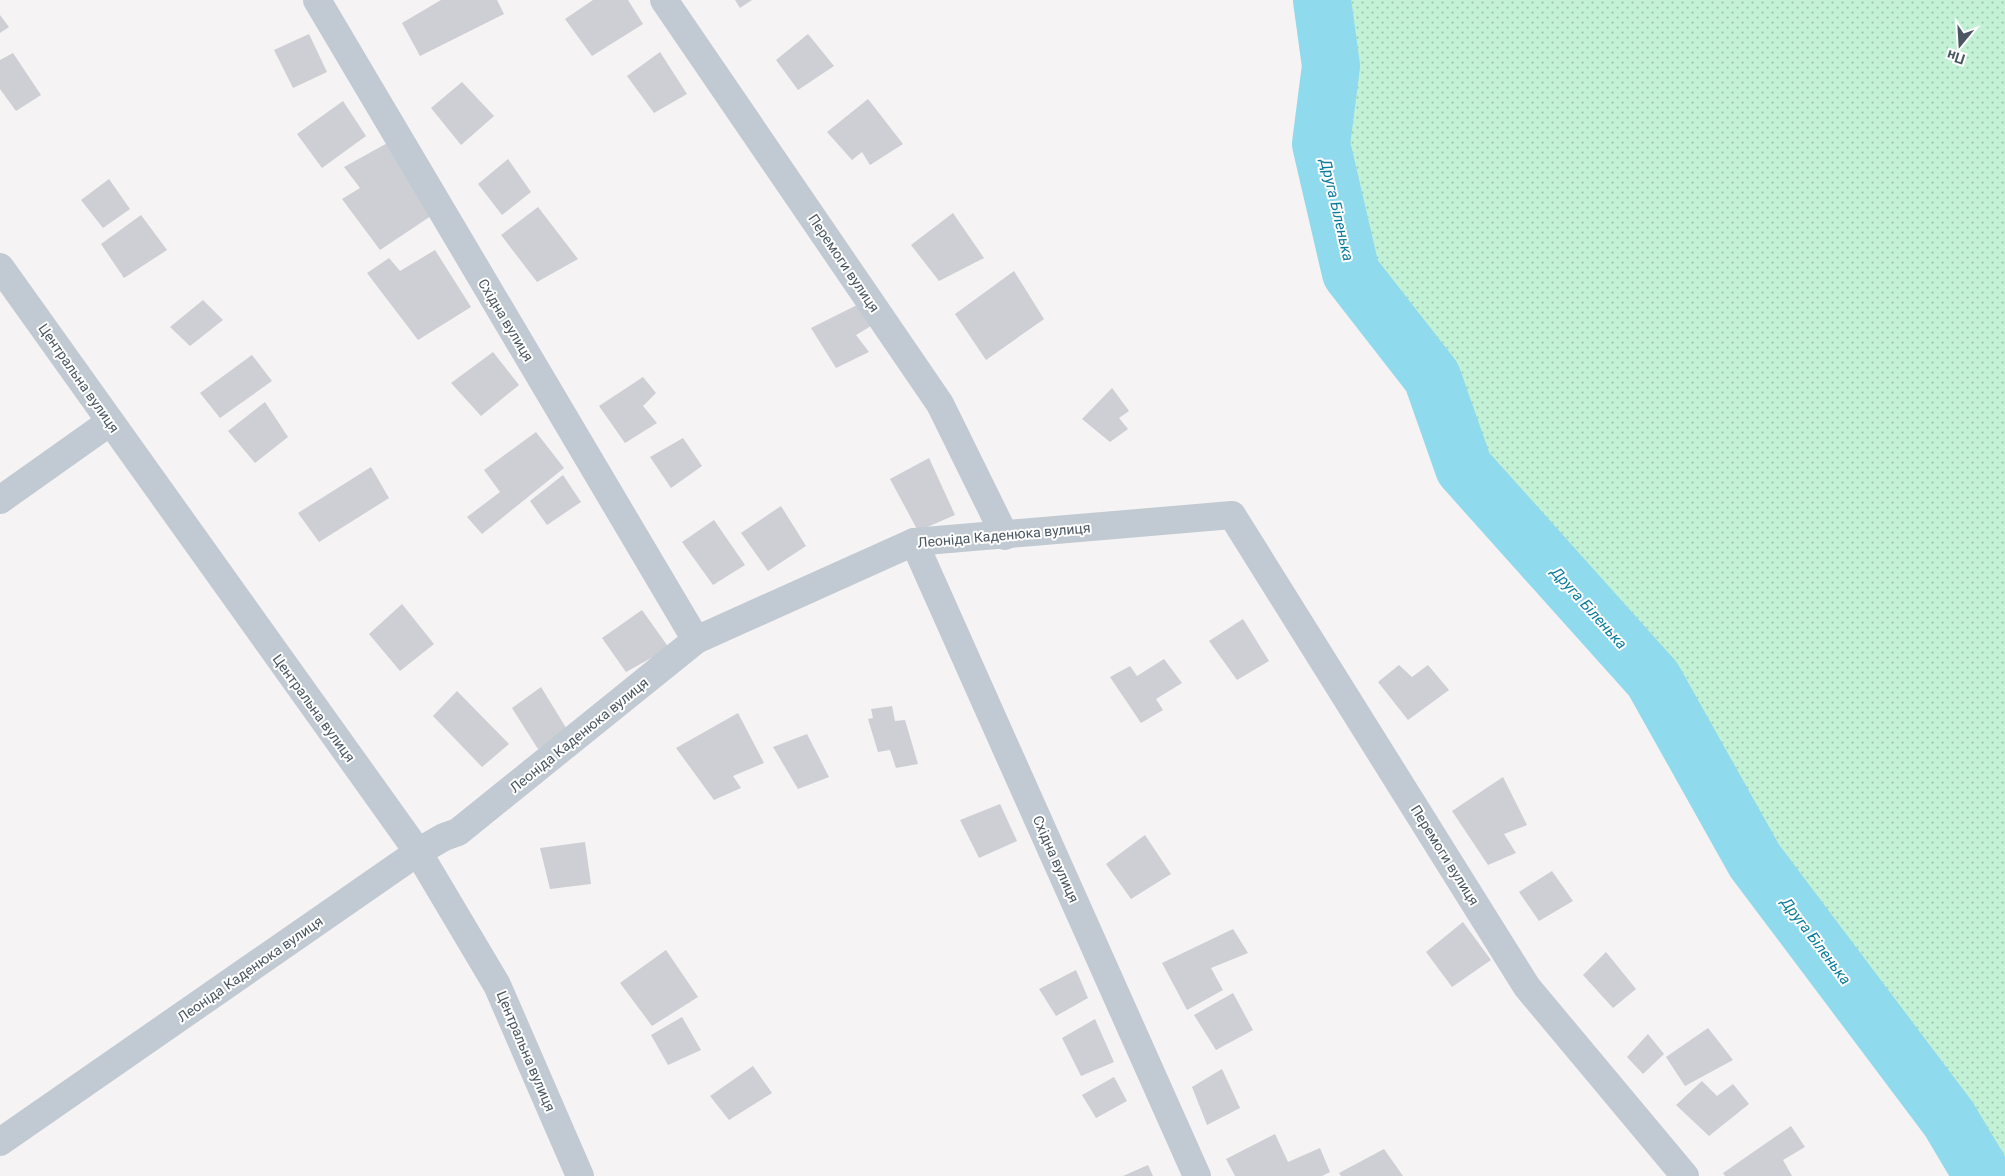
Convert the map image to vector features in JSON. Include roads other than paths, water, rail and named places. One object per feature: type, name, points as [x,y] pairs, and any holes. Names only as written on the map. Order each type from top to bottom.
[{"type":"street","name":"Східна вулиця","points":[[317,0],[696,640]]},
{"type":"street","name":"Перемоги вулиця","points":[[664,0],[940,404],[1005,536]]},
{"type":"street","name":"Центральна вулиця","points":[[0,267],[418,852],[497,985],[580,1176]]},
{"type":"street","points":[[0,500],[110,422]]},
{"type":"street","name":"Леоніда Каденюка вулиця","points":[[0,1142],[418,852],[444,836],[458,832],[696,640],[914,542],[1005,536],[1232,515]]},
{"type":"street","name":"Перемоги вулиця","points":[[1232,515],[1527,986],[1685,1176]]},
{"type":"street","name":"Східна вулиця","points":[[914,542],[1197,1176]]},
{"type":"waterway","name":"Друга Біленька","points":[[1322,0],[1331,66],[1321,144],[1351,273],[1432,377],[1464,468],[1653,679],[1755,861],[1949,1119],[1983,1176]]}]
